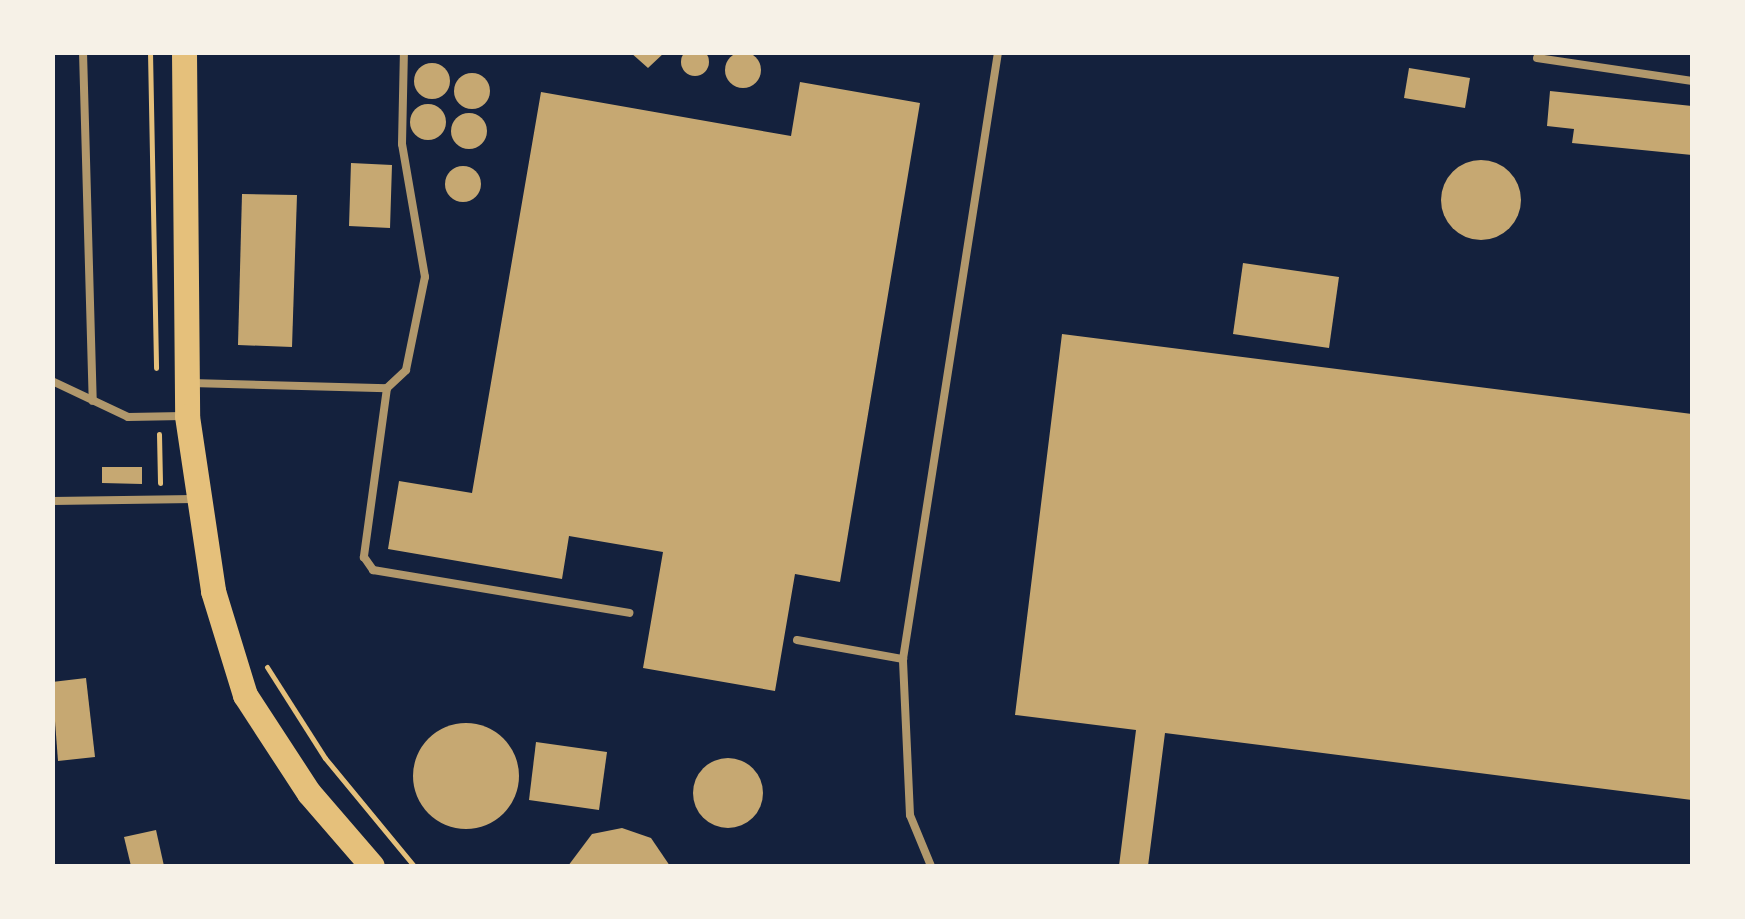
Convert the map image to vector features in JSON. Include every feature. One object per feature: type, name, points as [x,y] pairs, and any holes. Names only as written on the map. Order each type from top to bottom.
[{"type":"main road","points":[[184,52],[186,383],[194,499],[244,695],[309,794],[372,866]]},
{"type":"lane","points":[[84,52],[93,401]]},
{"type":"lane","points":[[404,52],[402,144],[424,277],[406,370],[387,388],[364,556],[373,570],[629,613]]},
{"type":"lane","points":[[931,866],[910,815],[903,660],[998,52]]},
{"type":"lane","points":[[1537,58],[1692,81]]},
{"type":"lane","points":[[52,381],[93,401],[158,418],[187,416]]},
{"type":"lane","points":[[186,383],[387,388]]},
{"type":"lane","points":[[55,498],[194,499]]},
{"type":"lane","points":[[797,640],[903,660]]},
{"type":"path","points":[[150,52],[160,501]]},
{"type":"path","points":[[261,657],[325,758],[414,866]]},
{"type":"building","points":[[695,48],[705,52],[709,62],[705,72],[695,76],[685,72],[681,62],[685,52]]},
{"type":"building","points":[[630,52],[665,52],[648,68]]},
{"type":"building","points":[[743,52],[756,57],[761,70],[756,83],[743,88],[730,83],[725,70],[730,57]]},
{"type":"building","points":[[432,63],[445,68],[450,81],[445,94],[432,99],[419,94],[414,81],[419,68]]},
{"type":"building","points":[[1409,68],[1470,78],[1465,108],[1404,98]]},
{"type":"building","points":[[472,73],[485,78],[490,91],[485,104],[472,109],[459,104],[454,91],[459,78]]},
{"type":"building","points":[[800,82],[920,103],[840,582],[795,574],[775,691],[643,668],[663,552],[569,536],[562,579],[388,549],[399,481],[472,493],[541,92],[791,136]]},
{"type":"building","points":[[1550,91],[1692,106],[1692,155],[1572,143],[1574,129],[1547,126]]},
{"type":"building","points":[[428,104],[441,109],[446,122],[441,135],[428,140],[415,135],[410,122],[415,109]]},
{"type":"building","points":[[469,113],[482,118],[487,131],[482,144],[469,149],[456,144],[451,131],[456,118]]},
{"type":"building","points":[[1473,160],[1489,160],[1510,171],[1521,200],[1510,229],[1489,240],[1473,240],[1459,234],[1447,222],[1441,208],[1441,192],[1447,178],[1459,166]]},
{"type":"building","points":[[351,163],[392,165],[390,228],[349,226]]},
{"type":"building","points":[[463,166],[476,171],[481,184],[476,197],[463,202],[450,197],[445,184],[450,171]]},
{"type":"building","points":[[242,194],[297,195],[292,347],[238,345]]},
{"type":"building","points":[[1243,263],[1339,277],[1329,348],[1233,334]]},
{"type":"building","points":[[1062,334],[1692,414],[1692,800],[1165,733],[1148,866],[1119,866],[1136,730],[1015,715]]},
{"type":"building","points":[[102,467],[142,467],[142,484],[102,483]]},
{"type":"building","points":[[86,678],[95,757],[58,761],[52,682]]},
{"type":"building","points":[[466,723],[486,727],[504,738],[515,756],[519,776],[515,796],[504,814],[486,825],[466,829],[446,825],[428,814],[417,796],[413,776],[417,756],[428,738],[446,727]]},
{"type":"building","points":[[536,742],[607,752],[599,810],[529,800]]},
{"type":"building","points":[[728,758],[752,769],[763,793],[752,817],[728,828],[704,817],[693,793],[704,769]]},
{"type":"building","points":[[622,828],[651,838],[670,866],[568,866],[592,834]]},
{"type":"building","points":[[156,830],[164,866],[131,866],[124,837]]}]
